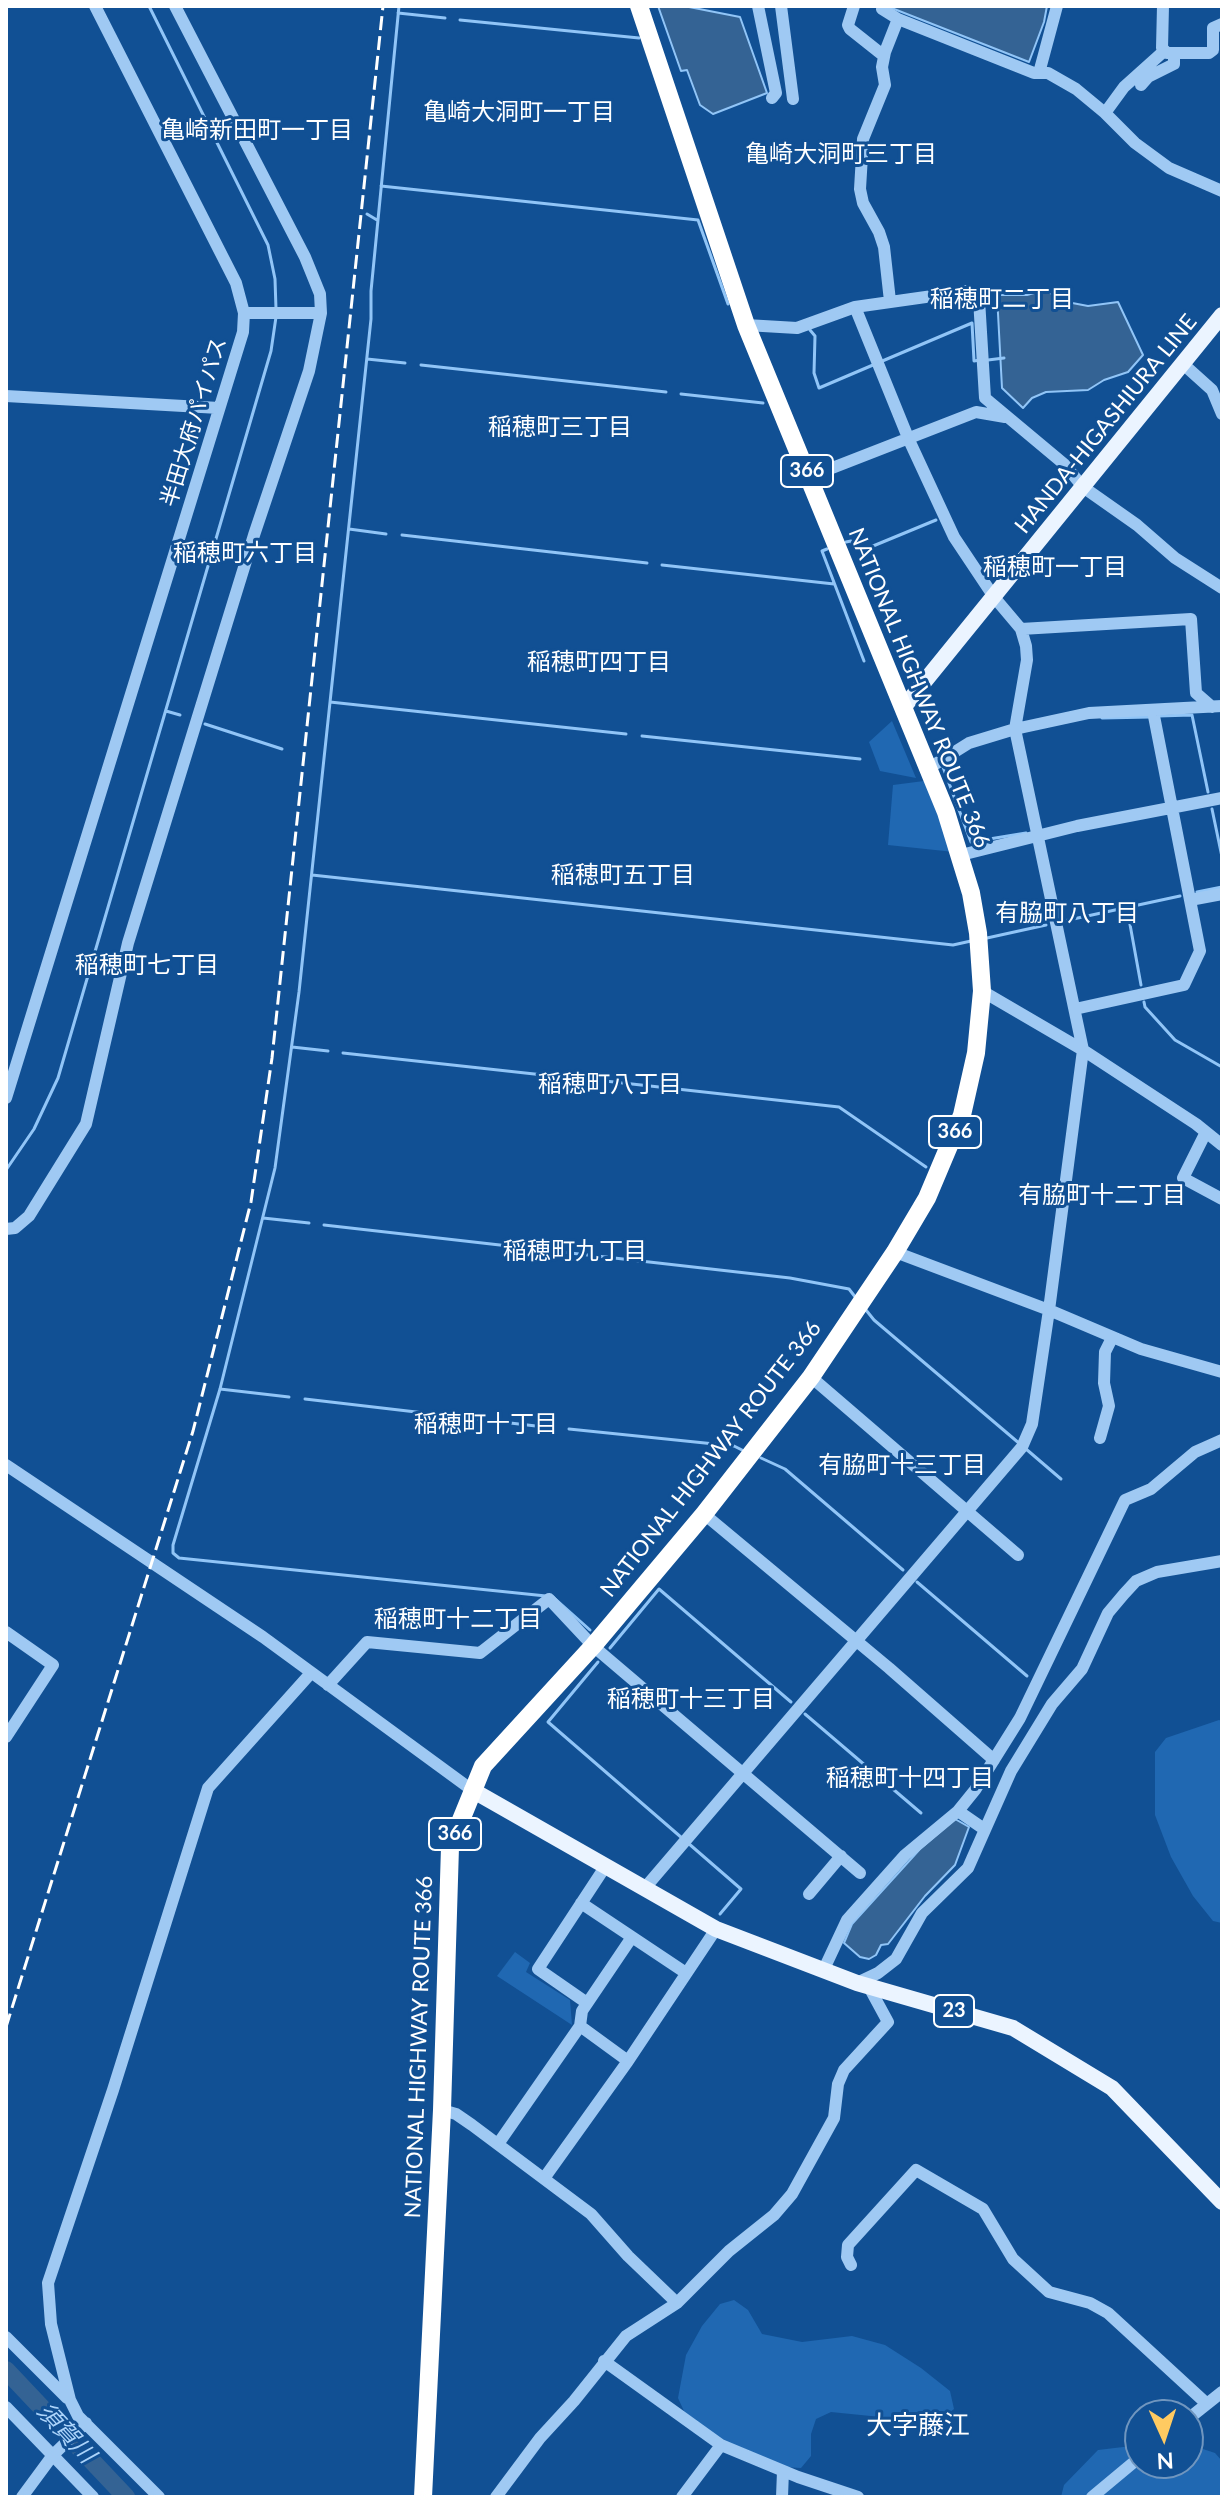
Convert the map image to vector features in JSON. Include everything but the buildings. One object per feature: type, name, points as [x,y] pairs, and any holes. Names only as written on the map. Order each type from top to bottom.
[{"type":"highway","name":"NATIONAL HIGHWAY ROUTE 366","points":[[423,2497],[442,2110],[450,1847],[483,1766],[593,1646],[704,1514],[811,1377],[895,1252],[927,1198],[962,1115],[976,1053],[982,991],[978,940],[961,855],[929,768],[746,325],[639,6]]},
{"type":"main road","name":"HANDA-HIGASHIURA LINE","points":[[903,708],[1222,315]]},
{"type":"main road","name":"23","points":[[472,1790],[716,1929],[863,1985],[1013,2028],[1112,2088],[1222,2202]]},
{"type":"street","name":"半田大府パイパス","points":[[6,1098],[249,313],[95,6]]},
{"type":"street","points":[[6,1229],[15,1228],[29,1216],[86,1124],[128,943],[254,535],[309,371],[321,313],[320,294],[305,257],[175,6]]},
{"type":"street","points":[[758,6],[776,93],[772,98]]},
{"type":"street","points":[[781,6],[780,18],[793,99]]},
{"type":"street","points":[[854,6],[848,25],[850,29],[884,56]]},
{"type":"street","points":[[1039,73],[1057,6]]},
{"type":"street","points":[[1141,85],[1148,77],[1174,64],[1168,53],[1163,6]]},
{"type":"street","points":[[881,7],[898,19],[1039,73],[1048,73],[1076,89],[1135,143],[1169,168],[1222,191]]},
{"type":"street","points":[[890,301],[884,247],[863,203],[860,189],[863,139],[885,85],[884,56],[898,19]]},
{"type":"street","points":[[1105,113],[1124,87],[1168,53],[1209,53],[1213,50],[1213,28],[1222,24]]},
{"type":"street","points":[[746,325],[797,328],[855,307],[968,291],[979,299],[985,398],[1064,464],[1083,487],[1137,525],[1175,558],[1222,588]]},
{"type":"street","points":[[644,1889],[1022,1447],[1032,1424],[1049,1310],[1083,1050],[1016,733],[1027,660],[1021,629],[994,597],[954,537],[909,440],[855,307]]},
{"type":"street","points":[[249,313],[321,313]]},
{"type":"street","points":[[1182,363],[1212,390],[1222,414]]},
{"type":"street","points":[[6,396],[219,408]]},
{"type":"street","points":[[809,477],[976,412],[1009,417]]},
{"type":"street","points":[[1021,629],[1191,619],[1196,693],[1217,707]]},
{"type":"street","points":[[929,768],[969,743],[1089,713],[1153,715],[1217,707]]},
{"type":"street","points":[[1075,1009],[1184,985],[1200,951],[1153,715]]},
{"type":"street","points":[[961,855],[1222,798]]},
{"type":"street","points":[[1190,900],[1222,894]]},
{"type":"street","points":[[982,991],[1083,1050],[1222,1145]]},
{"type":"street","points":[[1206,1132],[1183,1178],[1222,1199]]},
{"type":"street","points":[[895,1252],[1049,1310],[1112,1338],[1222,1372]]},
{"type":"street","points":[[1100,1438],[1109,1406],[1104,1383],[1105,1352],[1112,1338]]},
{"type":"street","points":[[811,1377],[1018,1555]]},
{"type":"street","points":[[824,1969],[847,1920],[913,1848],[958,1811],[994,1760],[1045,1670],[1125,1500],[1151,1489],[1195,1452],[1222,1440]]},
{"type":"street","points":[[6,1465],[263,1637],[472,1790]]},
{"type":"street","points":[[704,1514],[994,1760]]},
{"type":"street","points":[[496,2497],[540,2438],[626,2336],[677,2303],[729,2251],[774,2215],[799,2183],[834,2118],[838,2084],[844,2070],[888,2022],[863,1985],[896,1959],[922,1913],[968,1868],[1011,1771],[1052,1704],[1082,1669],[1108,1613],[1136,1581],[1157,1572],[1222,1561]]},
{"type":"street","points":[[328,1685],[367,1642],[480,1653],[549,1599],[593,1646],[860,1873]]},
{"type":"street","points":[[6,1632],[53,1665],[6,1737]]},
{"type":"street","points":[[159,2497],[78,2416],[70,2400],[51,2324],[48,2283],[113,2090],[208,1788],[311,1673]]},
{"type":"street","points":[[958,1811],[984,1829]]},
{"type":"street","points":[[809,1894],[841,1856]]},
{"type":"street","points":[[587,2003],[538,1969],[605,1867]]},
{"type":"street","points":[[581,1903],[686,1973]]},
{"type":"street","points":[[545,2177],[628,2061],[716,1929]]},
{"type":"street","points":[[498,2144],[580,2026],[582,2011],[632,1937]]},
{"type":"street","points":[[580,2026],[628,2061]]},
{"type":"street","points":[[442,2110],[456,2114],[591,2214],[628,2256],[677,2303]]},
{"type":"street","points":[[851,2265],[847,2257],[848,2245],[916,2170],[983,2209],[1013,2259],[1049,2292],[1090,2303],[1108,2313],[1207,2404]]},
{"type":"street","points":[[6,2337],[70,2400]]},
{"type":"street","points":[[604,2361],[721,2445],[858,2497]]},
{"type":"street","points":[[1204,2406],[1222,2392]]},
{"type":"street","points":[[6,2407],[56,2452],[93,2497]]},
{"type":"street","points":[[22,2497],[56,2452],[84,2425]]},
{"type":"street","points":[[682,2497],[721,2445]]},
{"type":"street","points":[[1092,2497],[1124,2470]]},
{"type":"street","points":[[782,2497],[783,2471]]},
{"type":"shaded area","points":[[658,6],[684,6],[740,17],[767,93],[713,114],[700,105],[687,70],[681,71]]},
{"type":"shaded area","points":[[1047,6],[1029,62],[889,7]]},
{"type":"shaded area","points":[[1045,290],[1067,302],[1088,306],[1118,302],[1143,355],[1128,372],[1104,380],[1088,390],[1046,392],[1032,398],[1023,408],[1002,388],[997,295],[1027,295]]},
{"type":"shaded area","points":[[892,721],[916,778],[880,771],[869,742]]},
{"type":"shaded area","points":[[924,781],[954,852],[888,845],[893,785]]},
{"type":"shaded area","points":[[1222,1721],[1222,1923],[1213,1921],[1193,1896],[1171,1857],[1155,1815],[1155,1752],[1166,1738]]},
{"type":"shaded area","points":[[955,1819],[969,1827],[955,1865],[925,1896],[888,1944],[881,1945],[876,1955],[869,1959],[860,1957],[844,1943],[852,1924],[920,1849]]},
{"type":"shaded area","points":[[515,1952],[530,1963],[526,1972],[570,2000],[572,2025],[497,1976]]},
{"type":"shaded area","points":[[734,2300],[748,2310],[762,2334],[802,2342],[852,2336],[885,2345],[950,2391],[954,2409],[941,2419],[930,2422],[831,2412],[816,2419],[811,2434],[811,2456],[801,2468],[766,2466],[694,2433],[678,2398],[686,2355],[702,2326],[720,2304]]},
{"type":"shaded area","points":[[1124,2447],[1124,2479],[1204,2479],[1204,2449],[1215,2453],[1222,2461],[1222,2497],[1061,2497],[1064,2485],[1098,2450]]},
{"type":"waterway","points":[[149,6],[268,245],[275,279],[276,309]]},
{"type":"waterway","points":[[399,6],[371,291],[371,319],[299,992],[275,1168],[220,1389],[173,1553],[179,1558],[546,1596]]},
{"type":"waterway","points":[[398,13],[445,18]]},
{"type":"waterway","points":[[460,20],[639,38]]},
{"type":"waterway","points":[[381,186],[698,220],[728,304]]},
{"type":"waterway","points":[[367,214],[377,220]]},
{"type":"waterway","points":[[6,1170],[34,1129],[58,1078],[271,351],[276,317]]},
{"type":"waterway","points":[[880,362],[972,323],[974,361],[980,360]]},
{"type":"waterway","points":[[810,330],[815,336],[814,373],[819,388],[873,365]]},
{"type":"waterway","points":[[988,360],[1004,358]]},
{"type":"waterway","points":[[367,359],[405,363]]},
{"type":"waterway","points":[[421,365],[666,392]]},
{"type":"waterway","points":[[681,394],[763,403]]},
{"type":"waterway","points":[[846,542],[851,541],[861,551],[936,520]]},
{"type":"waterway","points":[[349,529],[386,534]]},
{"type":"waterway","points":[[402,535],[647,563]]},
{"type":"waterway","points":[[827,549],[822,551],[864,661]]},
{"type":"waterway","points":[[662,565],[834,584]]},
{"type":"waterway","points":[[330,702],[626,734]]},
{"type":"waterway","points":[[166,711],[180,715]]},
{"type":"waterway","points":[[1158,716],[1192,715],[1208,792]]},
{"type":"waterway","points":[[1102,718],[1151,717]]},
{"type":"waterway","points":[[205,724],[282,749]]},
{"type":"waterway","points":[[642,736],[860,759]]},
{"type":"waterway","points":[[957,757],[943,767],[971,842],[1026,833]]},
{"type":"waterway","points":[[1212,809],[1222,857]]},
{"type":"waterway","points":[[312,875],[953,945],[971,941]]},
{"type":"waterway","points":[[1197,892],[1222,887]]},
{"type":"waterway","points":[[1064,921],[1180,896]]},
{"type":"waterway","points":[[1127,908],[1141,985]]},
{"type":"waterway","points":[[987,938],[1046,925]]},
{"type":"waterway","points":[[1144,1002],[1175,1040],[1222,1067]]},
{"type":"waterway","points":[[292,1047],[328,1051]]},
{"type":"waterway","points":[[343,1053],[589,1080]]},
{"type":"waterway","points":[[605,1081],[839,1107],[926,1167]]},
{"type":"waterway","points":[[263,1218],[309,1223]]},
{"type":"waterway","points":[[324,1225],[790,1278],[849,1289],[856,1298]]},
{"type":"waterway","points":[[866,1310],[1020,1444]]},
{"type":"waterway","points":[[220,1389],[289,1397]]},
{"type":"waterway","points":[[305,1399],[553,1428]]},
{"type":"waterway","points":[[569,1429],[734,1446],[742,1450]]},
{"type":"waterway","points":[[1026,1449],[1061,1479]]},
{"type":"waterway","points":[[761,1458],[785,1469],[903,1570]]},
{"type":"waterway","points":[[917,1582],[1027,1676]]},
{"type":"waterway","points":[[610,1648],[659,1589],[791,1702]]},
{"type":"waterway","points":[[553,1597],[590,1630]]},
{"type":"waterway","points":[[598,1662],[548,1722],[682,1838]]},
{"type":"waterway","points":[[805,1714],[921,1813]]},
{"type":"waterway","points":[[688,1843],[741,1889],[720,1914]]},
{"type":"waterway","name":"須賀川","points":[[6,2370],[126,2497]]},
{"type":"railway","points":[[6,2027],[193,1431],[251,1202],[272,1058],[383,6]]},
{"type":"district","name":"亀崎大洞町一丁目","points":[[519,112]]},
{"type":"district","name":"亀崎新田町一丁目","points":[[257,130]]},
{"type":"district","name":"亀崎大洞町三丁目","points":[[841,154]]},
{"type":"district","name":"稲穂町二丁目","points":[[1002,299]]},
{"type":"district","name":"稲穂町三丁目","points":[[560,427]]},
{"type":"district","name":"稲穂町六丁目","points":[[245,553]]},
{"type":"district","name":"稲穂町一丁目","points":[[1055,567]]},
{"type":"district","name":"稲穂町四丁目","points":[[599,662]]},
{"type":"district","name":"稲穂町五丁目","points":[[623,875]]},
{"type":"district","name":"有脇町八丁目","points":[[1067,913]]},
{"type":"district","name":"稲穂町七丁目","points":[[147,965]]},
{"type":"district","name":"稲穂町八丁目","points":[[610,1084]]},
{"type":"district","name":"有脇町十二丁目","points":[[1102,1195]]},
{"type":"district","name":"稲穂町九丁目","points":[[575,1251]]},
{"type":"district","name":"稲穂町十丁目","points":[[486,1424]]},
{"type":"district","name":"有脇町十三丁目","points":[[902,1465]]},
{"type":"district","name":"稲穂町十二丁目","points":[[458,1619]]},
{"type":"district","name":"稲穂町十三丁目","points":[[691,1699]]},
{"type":"district","name":"稲穂町十四丁目","points":[[910,1778]]},
{"type":"district","name":"大字藤江","points":[[918,2426]]}]
